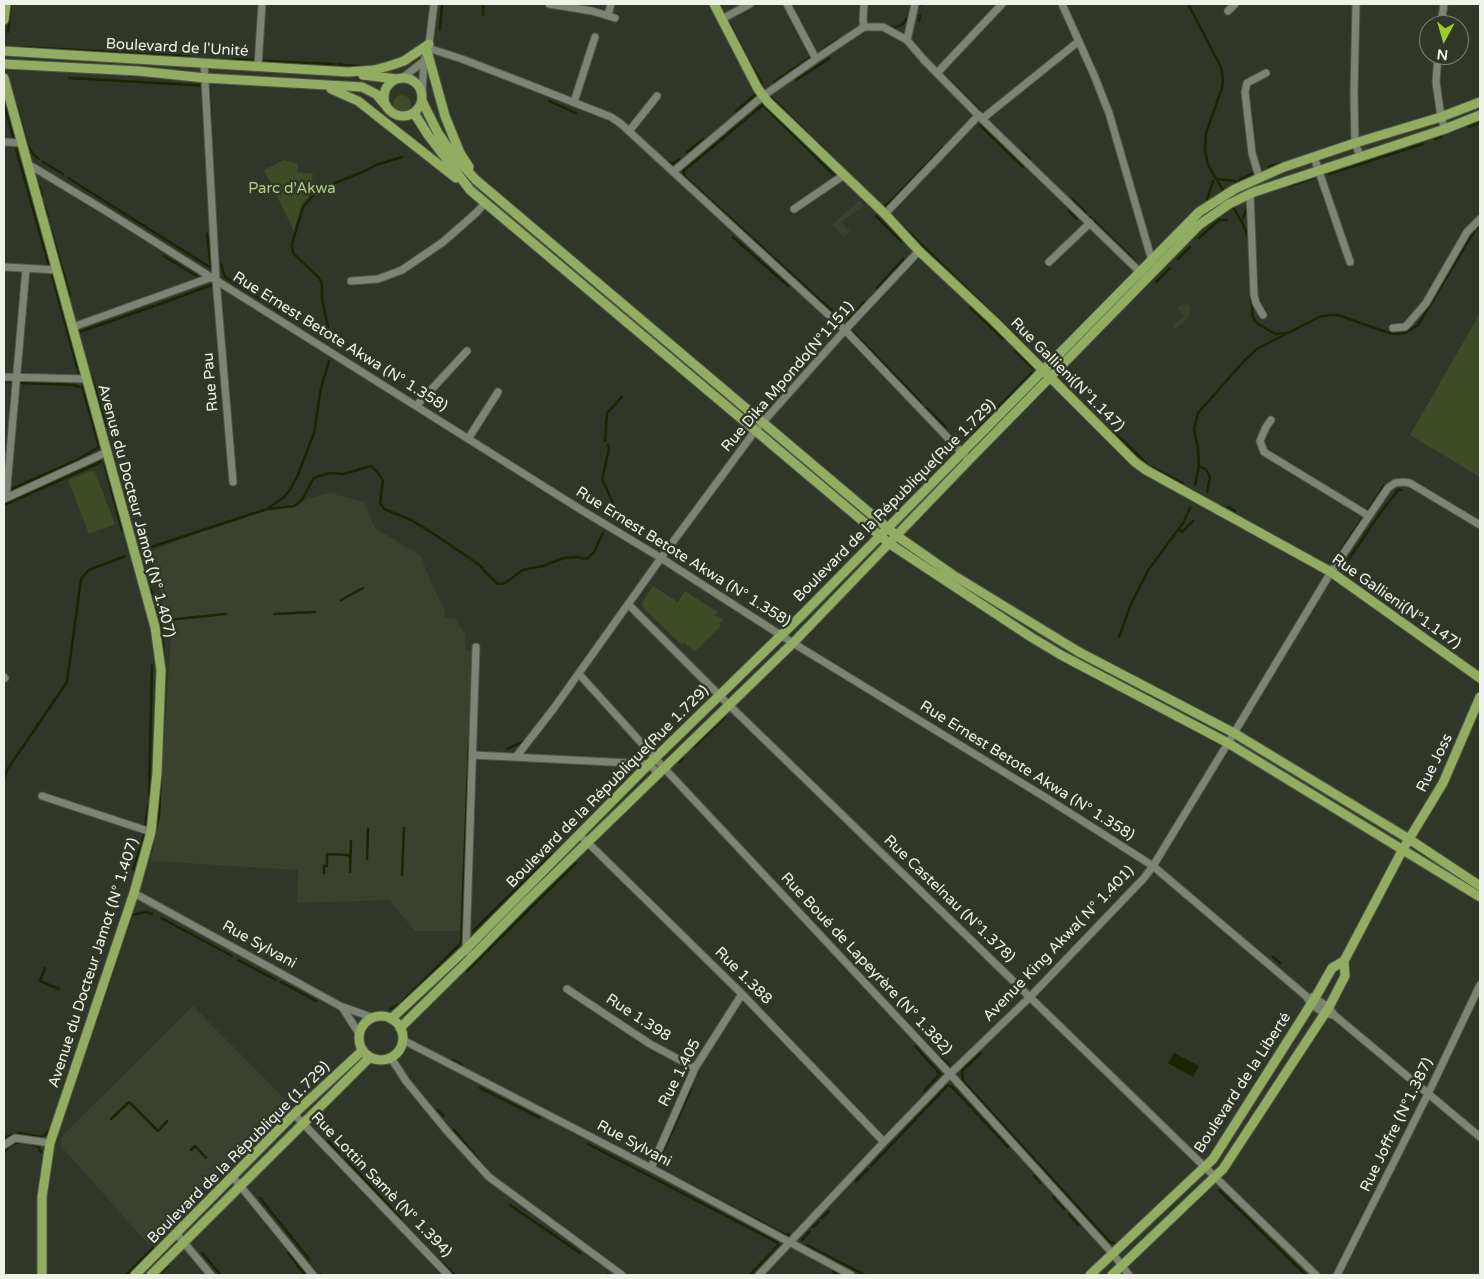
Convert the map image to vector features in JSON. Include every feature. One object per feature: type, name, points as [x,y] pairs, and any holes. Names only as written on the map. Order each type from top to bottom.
[{"type":"main road","points":[[4,20],[6,4]]},
{"type":"main road","name":"Rue Gallieni(N°1.147)","points":[[714,4],[763,96],[885,214],[919,251],[995,322],[1042,371],[1142,467],[1331,572],[1480,678]]},
{"type":"main road","points":[[348,72],[374,70],[389,66],[404,61],[428,47],[445,116],[460,153],[476,180]]},
{"type":"main road","name":"Boulevard de l'Unité","points":[[4,51],[348,72]]},
{"type":"main road","name":"Boulevard de l'Unité","points":[[4,64],[138,71],[205,78],[324,86]]},
{"type":"main road","points":[[348,72],[408,79],[415,82],[420,87],[422,97],[444,140],[454,156],[476,180],[887,529],[954,576],[1079,652],[1234,733],[1409,839],[1480,886]]},
{"type":"main road","name":"Avenue du Docteur Jamot (N° 1.407)","points":[[4,78],[155,627],[161,670],[157,772],[151,832],[134,893],[50,1143],[42,1197],[42,1275]]},
{"type":"main road","points":[[387,107],[384,99],[385,93],[392,82],[399,79]]},
{"type":"main road","points":[[324,86],[362,87],[376,94],[391,112],[398,116],[407,116],[414,113],[420,108],[422,97]]},
{"type":"main road","points":[[324,86],[358,101],[437,164],[463,182],[485,203],[879,537],[974,601],[1054,650],[1228,743],[1480,897]]},
{"type":"main road","name":"Boulevard de la République(Rue 1.729)","points":[[400,1028],[579,834],[887,529],[1042,371],[1154,264],[1199,212],[1235,189],[1259,177],[1355,143],[1441,117],[1480,102]]},
{"type":"main road","points":[[414,113],[463,182]]},
{"type":"main road","name":"Boulevard de la République(Rue 1.729)","points":[[1154,264],[1200,225],[1229,204],[1250,193],[1445,129],[1480,115]]},
{"type":"main road","name":"Boulevard de la République(Rue 1.729)","points":[[391,1019],[470,953],[526,902],[793,643],[969,460],[1051,378],[1143,275]]},
{"type":"main road","name":"Rue Joss","points":[[1409,839],[1450,768],[1480,697]]},
{"type":"main road","name":"Boulevard de la Liberté","points":[[1112,1275],[1223,1169],[1329,1012],[1345,976],[1344,962],[1409,839]]},
{"type":"main road","name":"Boulevard de la Liberté","points":[[1090,1275],[1212,1158],[1311,999],[1332,968],[1344,962]]},
{"type":"main road","points":[[384,1017],[391,1019],[400,1028],[403,1040],[399,1051],[391,1058],[381,1060],[370,1057],[363,1050],[359,1040],[364,1025],[374,1018],[384,1017]]},
{"type":"main road","name":"Boulevard de la République (1.729)","points":[[135,1275],[294,1114],[363,1050]]},
{"type":"main road","name":"Boulevard de la République (1.729)","points":[[151,1275],[370,1057]]},
{"type":"street","points":[[258,66],[262,4]]},
{"type":"street","points":[[422,97],[424,61],[428,47],[434,4]]},
{"type":"street","points":[[549,4],[615,18]]},
{"type":"street","points":[[608,15],[611,4]]},
{"type":"street","points":[[722,19],[750,4]]},
{"type":"street","points":[[787,4],[816,59]]},
{"type":"street","points":[[864,4],[864,27]]},
{"type":"street","points":[[907,40],[915,4]]},
{"type":"street","points":[[937,73],[1002,4]]},
{"type":"street","points":[[1062,4],[1109,113],[1154,264]]},
{"type":"street","points":[[1228,11],[1235,4]]},
{"type":"street","points":[[1356,4],[1355,143],[1360,156]]},
{"type":"street","points":[[674,172],[763,96],[816,59],[864,27],[883,27],[907,40],[981,117],[1143,275]]},
{"type":"street","points":[[574,102],[596,38]]},
{"type":"street","points":[[885,214],[981,117],[1079,41]]},
{"type":"street","points":[[428,47],[611,117],[630,130],[845,330],[969,460]]},
{"type":"street","points":[[399,79],[424,61]]},
{"type":"street","name":"Rue Pau","points":[[204,63],[214,279],[232,482]]},
{"type":"street","points":[[1437,65],[1436,82],[1441,117],[1445,129]]},
{"type":"street","points":[[1259,177],[1252,154],[1245,92],[1247,82],[1266,73]]},
{"type":"street","points":[[630,130],[657,96]]},
{"type":"street","points":[[4,142],[22,144]]},
{"type":"street","points":[[1314,157],[1350,262]]},
{"type":"street","name":"Rue Ernest Betote Akwa (N° 1.358)","points":[[28,164],[1153,866],[1311,999],[1480,1137]]},
{"type":"street","points":[[794,209],[844,175]]},
{"type":"street","points":[[1250,193],[1254,295],[1262,315]]},
{"type":"street","points":[[351,281],[378,279],[402,270],[443,242],[485,203]]},
{"type":"street","points":[[1393,328],[1408,324],[1426,303],[1467,232],[1480,219]]},
{"type":"street","points":[[1049,262],[1090,223]]},
{"type":"street","name":"Rue Dika Mpondo(N°1151)","points":[[516,757],[535,734],[661,558],[756,431],[845,330],[919,251]]},
{"type":"street","points":[[4,267],[57,270]]},
{"type":"street","points":[[26,269],[5,498],[107,452]]},
{"type":"street","points":[[73,327],[214,279]]},
{"type":"street","points":[[416,406],[467,351]]},
{"type":"street","points":[[4,377],[87,380]]},
{"type":"street","points":[[468,439],[498,392]]},
{"type":"street","points":[[1271,420],[1260,442],[1264,452],[1369,516]]},
{"type":"street","name":"Avenue King Akwa( N° 1.401)","points":[[760,1275],[884,1142],[950,1074],[1030,997],[1126,898],[1153,866],[1331,572],[1388,488],[1395,483],[1410,484],[1480,524]]},
{"type":"street","name":"Rue Castelnau (N°1.378)","points":[[629,604],[728,704],[1316,1275]]},
{"type":"street","points":[[470,953],[476,647]]},
{"type":"street","points":[[579,674],[652,761]]},
{"type":"street","points":[[473,756],[652,761]]},
{"type":"street","name":"Rue Boué de Lapeyrère (N° 1.382)","points":[[652,761],[950,1074],[1130,1275]]},
{"type":"street","points":[[42,796],[151,832]]},
{"type":"street","name":"Rue 1.388","points":[[579,834],[742,994],[884,1142]]},
{"type":"street","name":"Rue Sylvani","points":[[134,893],[342,1007],[360,1035]]},
{"type":"street","name":"Rue Joffre (N°1.387)","points":[[1337,1275],[1480,986]]},
{"type":"street","name":"Rue 1.398","points":[[567,989],[653,1046],[695,1068]]},
{"type":"street","name":"Rue 1.405","points":[[651,1168],[695,1068],[742,994]]},
{"type":"street","points":[[342,1007],[374,1018]]},
{"type":"street","name":"Rue Sylvani","points":[[403,1040],[651,1168],[851,1275]]},
{"type":"street","points":[[391,1058],[406,1081],[441,1124],[489,1177],[622,1275]]},
{"type":"street","name":"Rue Lottin Samè (N° 1.394)","points":[[294,1114],[448,1275]]},
{"type":"street","points":[[4,1145],[15,1138],[50,1143]]},
{"type":"street","points":[[233,1177],[313,1275]]},
{"type":"street","points":[[176,1233],[211,1275]]},
{"type":"shaded area","points":[[860,200],[864,206],[841,222],[850,231],[844,237],[832,225]]},
{"type":"shaded area","points":[[1182,304],[1190,305],[1189,318],[1175,329],[1173,325],[1184,317],[1177,308]]},
{"type":"shaded area","points":[[330,493],[364,502],[375,528],[421,556],[431,583],[445,610],[444,618],[455,619],[465,634],[465,648],[467,648],[467,651],[472,651],[462,931],[415,931],[389,900],[297,903],[298,870],[151,861],[161,787],[171,635],[150,552],[214,526]]},
{"type":"shaded area","points":[[193,1006],[291,1105],[149,1245],[60,1145],[63,1135]]},
{"type":"shaded area","points":[[1174,1053],[1199,1066],[1193,1077],[1168,1063]]},
{"type":"green space","points":[[402,95],[408,98],[411,104],[408,110],[402,113],[396,110],[393,104],[396,98]]},
{"type":"green space","name":"Parc d’Akwa","points":[[284,160],[298,164],[297,172],[313,174],[311,188],[313,192],[302,204],[294,231],[264,170]]},
{"type":"green space","points":[[1480,313],[1480,477],[1410,435]]},
{"type":"green space","points":[[94,470],[115,524],[89,534],[68,480]]},
{"type":"green space","points":[[653,586],[678,602],[685,591],[718,612],[715,615],[723,619],[719,624],[721,626],[695,651],[685,642],[682,645],[644,609],[642,603]]},
{"type":"waterway","points":[[8,32],[11,4]]},
{"type":"waterway","points":[[440,29],[442,4]]},
{"type":"waterway","points":[[1188,4],[1221,67],[1223,80],[1206,133],[1205,149],[1208,165],[1243,224],[1248,238]]},
{"type":"waterway","points":[[483,5],[483,15]]},
{"type":"waterway","points":[[891,27],[903,24],[909,15]]},
{"type":"waterway","points":[[919,21],[920,15]]},
{"type":"waterway","points":[[730,24],[762,83]]},
{"type":"waterway","points":[[823,49],[837,40]]},
{"type":"waterway","points":[[21,47],[189,56]]},
{"type":"waterway","points":[[774,82],[812,56]]},
{"type":"waterway","points":[[796,80],[830,58]]},
{"type":"waterway","points":[[233,59],[309,63]]},
{"type":"waterway","points":[[312,63],[334,64]]},
{"type":"waterway","points":[[338,64],[344,65]]},
{"type":"waterway","points":[[346,65],[359,66]]},
{"type":"waterway","points":[[946,77],[982,113]]},
{"type":"waterway","points":[[69,78],[209,86],[211,125]]},
{"type":"waterway","points":[[736,111],[755,95]]},
{"type":"waterway","points":[[771,97],[807,133]]},
{"type":"waterway","points":[[549,101],[576,113]]},
{"type":"waterway","points":[[4,103],[13,137]]},
{"type":"waterway","points":[[686,169],[763,105],[836,177]]},
{"type":"waterway","points":[[17,107],[28,146],[39,159]]},
{"type":"waterway","points":[[1469,127],[1480,123]]},
{"type":"waterway","points":[[980,125],[1023,167]]},
{"type":"waterway","points":[[1435,139],[1441,137]]},
{"type":"waterway","points":[[687,152],[703,139]]},
{"type":"waterway","points":[[819,144],[826,151]]},
{"type":"waterway","points":[[1329,174],[1423,144]]},
{"type":"waterway","points":[[883,206],[887,205],[943,147]]},
{"type":"waterway","points":[[16,149],[49,266]]},
{"type":"waterway","points":[[1023,152],[1030,159]]},
{"type":"waterway","points":[[330,337],[322,299],[322,284],[319,278],[293,253],[292,244],[303,207],[318,190],[376,165],[402,157]]},
{"type":"waterway","points":[[669,162],[672,164],[680,159]]},
{"type":"waterway","points":[[43,162],[63,174]]},
{"type":"waterway","points":[[1269,167],[1281,163]]},
{"type":"waterway","points":[[684,170],[684,176],[751,237]]},
{"type":"waterway","points":[[1239,180],[1255,172]]},
{"type":"waterway","points":[[68,178],[211,268]]},
{"type":"waterway","points":[[1289,186],[1314,178]]},
{"type":"waterway","points":[[1218,179],[1235,181]]},
{"type":"waterway","points":[[1207,199],[1213,181]]},
{"type":"waterway","points":[[39,186],[42,196]]},
{"type":"waterway","points":[[1321,186],[1324,197]]},
{"type":"waterway","points":[[1072,199],[1086,213]]},
{"type":"waterway","points":[[44,205],[48,217]]},
{"type":"waterway","points":[[1243,218],[1248,206]]},
{"type":"waterway","points":[[1069,211],[1077,219]]},
{"type":"waterway","points":[[876,216],[901,241]]},
{"type":"waterway","points":[[1090,217],[1135,261]]},
{"type":"waterway","points":[[895,219],[1021,341]]},
{"type":"waterway","points":[[1199,238],[1219,220],[1227,220]]},
{"type":"waterway","points":[[1195,485],[1199,467],[1194,429],[1198,413],[1257,349],[1319,317],[1330,315],[1338,315],[1389,333],[1407,332],[1418,325],[1475,230],[1480,225]]},
{"type":"waterway","points":[[51,230],[70,296]]},
{"type":"waterway","points":[[207,234],[211,268]]},
{"type":"waterway","points":[[733,237],[788,286]]},
{"type":"waterway","points":[[753,239],[843,321]]},
{"type":"waterway","points":[[1178,259],[1190,247]]},
{"type":"waterway","points":[[164,256],[198,277]]},
{"type":"waterway","points":[[877,288],[903,259]]},
{"type":"waterway","points":[[221,264],[225,277],[291,318]]},
{"type":"waterway","points":[[1156,282],[1170,268]]},
{"type":"waterway","points":[[52,276],[79,374],[77,376]]},
{"type":"waterway","points":[[157,305],[212,285]]},
{"type":"waterway","points":[[1251,296],[1253,318],[1258,324],[1275,334],[1287,333]]},
{"type":"waterway","points":[[849,319],[864,302]]},
{"type":"waterway","points":[[80,332],[154,306]]},
{"type":"waterway","points":[[970,307],[1003,339]]},
{"type":"waterway","points":[[853,332],[921,402]]},
{"type":"waterway","points":[[1015,351],[1033,368]]},
{"type":"waterway","points":[[268,508],[283,498],[297,477],[314,433],[321,388],[329,361]]},
{"type":"waterway","points":[[972,434],[1032,373]]},
{"type":"waterway","points":[[92,377],[106,427]]},
{"type":"waterway","points":[[4,382],[10,382]]},
{"type":"waterway","points":[[20,383],[74,385],[79,387]]},
{"type":"waterway","points":[[11,489],[75,461],[99,447],[82,386]]},
{"type":"waterway","points":[[616,403],[622,397]]},
{"type":"waterway","points":[[605,441],[607,413],[616,404]]},
{"type":"waterway","points":[[926,408],[946,427]]},
{"type":"waterway","points":[[1115,433],[1147,464]]},
{"type":"waterway","points":[[608,445],[609,449],[602,479],[613,503],[611,518]]},
{"type":"waterway","points":[[4,505],[101,462]]},
{"type":"waterway","points":[[104,463],[122,530]]},
{"type":"waterway","points":[[142,550],[267,509],[294,506],[302,500],[313,479],[331,473],[344,474],[371,466],[383,481],[380,503],[384,509],[411,520],[434,534],[481,566],[498,584],[505,583],[523,570],[543,566],[564,558],[577,557],[587,559],[594,552],[603,533]]},
{"type":"waterway","points":[[1198,466],[1206,469],[1210,477],[1207,492]]},
{"type":"waterway","points":[[1152,467],[1183,483]]},
{"type":"waterway","points":[[1337,556],[1384,486]]},
{"type":"waterway","points":[[1344,566],[1381,512],[1398,490],[1401,490]]},
{"type":"waterway","points":[[1228,507],[1235,511]]},
{"type":"waterway","points":[[1119,637],[1131,604],[1149,569],[1183,523],[1190,508]]},
{"type":"waterway","points":[[1179,529],[1182,532],[1193,521]]},
{"type":"waterway","points":[[4,779],[7,770],[67,682],[81,579],[89,570],[125,556]]},
{"type":"waterway","points":[[341,600],[363,588]]},
{"type":"waterway","points":[[151,590],[162,633],[164,661]]},
{"type":"waterway","points":[[274,614],[315,612]]},
{"type":"waterway","points":[[167,620],[226,614]]},
{"type":"waterway","points":[[149,795],[152,665]]},
{"type":"waterway","points":[[694,747],[726,716]]},
{"type":"waterway","points":[[507,749],[525,741]]},
{"type":"waterway","points":[[461,943],[469,744]]},
{"type":"waterway","points":[[679,762],[683,758]]},
{"type":"waterway","points":[[151,851],[159,815],[161,776]]},
{"type":"waterway","points":[[133,870],[144,835],[148,806]]},
{"type":"waterway","points":[[402,875],[404,828]]},
{"type":"waterway","points":[[367,859],[368,829]]},
{"type":"waterway","points":[[350,872],[351,841]]},
{"type":"waterway","points":[[592,852],[603,862]]},
{"type":"waterway","points":[[324,873],[324,866],[327,866],[327,854],[348,855],[350,857]]},
{"type":"waterway","points":[[473,931],[552,854]]},
{"type":"waterway","points":[[467,971],[576,863]]},
{"type":"waterway","points":[[120,948],[132,915],[146,912],[152,914]]},
{"type":"waterway","points":[[161,918],[232,956]]},
{"type":"waterway","points":[[390,1009],[401,1003],[462,942]]},
{"type":"waterway","points":[[102,1003],[118,955]]},
{"type":"waterway","points":[[1273,957],[1280,963]]},
{"type":"waterway","points":[[238,960],[276,980]]},
{"type":"waterway","points":[[45,968],[40,981],[59,989]]},
{"type":"waterway","points":[[281,982],[316,1001]]},
{"type":"waterway","points":[[915,1046],[940,1074],[924,1091]]},
{"type":"waterway","points":[[981,1053],[962,1071],[963,1081],[1110,1242],[1116,1244]]},
{"type":"waterway","points":[[941,1058],[949,1064]]},
{"type":"waterway","points":[[453,1060],[462,1065]]},
{"type":"waterway","points":[[871,1166],[948,1085],[1008,1147]]},
{"type":"waterway","points":[[480,1088],[540,1118]]},
{"type":"waterway","points":[[691,1089],[656,1167],[786,1235],[789,1234]]},
{"type":"waterway","points":[[111,1119],[129,1102],[158,1131],[167,1121]]},
{"type":"waterway","points":[[438,1110],[444,1116]]},
{"type":"waterway","points":[[454,1130],[489,1172]]},
{"type":"waterway","points":[[6,1137],[20,1133],[41,1137],[48,1131]]},
{"type":"waterway","points":[[328,1141],[340,1153]]},
{"type":"waterway","points":[[4,1152],[11,1144],[20,1142]]},
{"type":"waterway","points":[[28,1143],[38,1146],[41,1152]]},
{"type":"waterway","points":[[588,1144],[778,1243],[750,1275]]},
{"type":"waterway","points":[[191,1150],[195,1146],[206,1158]]},
{"type":"waterway","points":[[345,1158],[401,1219]]},
{"type":"waterway","points":[[856,1181],[868,1169]]},
{"type":"waterway","points":[[1034,1176],[1040,1183]]},
{"type":"waterway","points":[[1219,1190],[1306,1275]]},
{"type":"waterway","points":[[1053,1197],[1064,1209]]},
{"type":"waterway","points":[[260,1198],[309,1259]]},
{"type":"waterway","points":[[510,1205],[580,1253]]},
{"type":"waterway","points":[[822,1218],[829,1211]]},
{"type":"waterway","points":[[1069,1214],[1078,1225]]},
{"type":"waterway","points":[[813,1227],[819,1222]]},
{"type":"waterway","points":[[802,1240],[810,1231]]},
{"type":"waterway","points":[[807,1245],[865,1275]]},
{"type":"waterway","points":[[126,1275],[153,1248]]},
{"type":"waterway","points":[[202,1253],[221,1275]]},
{"type":"waterway","points":[[288,1253],[305,1275]]},
{"type":"waterway","points":[[442,1263],[455,1275]]},
{"type":"waterway","points":[[159,1275],[168,1266]]},
{"type":"waterway","points":[[833,1272],[840,1275]]}]
